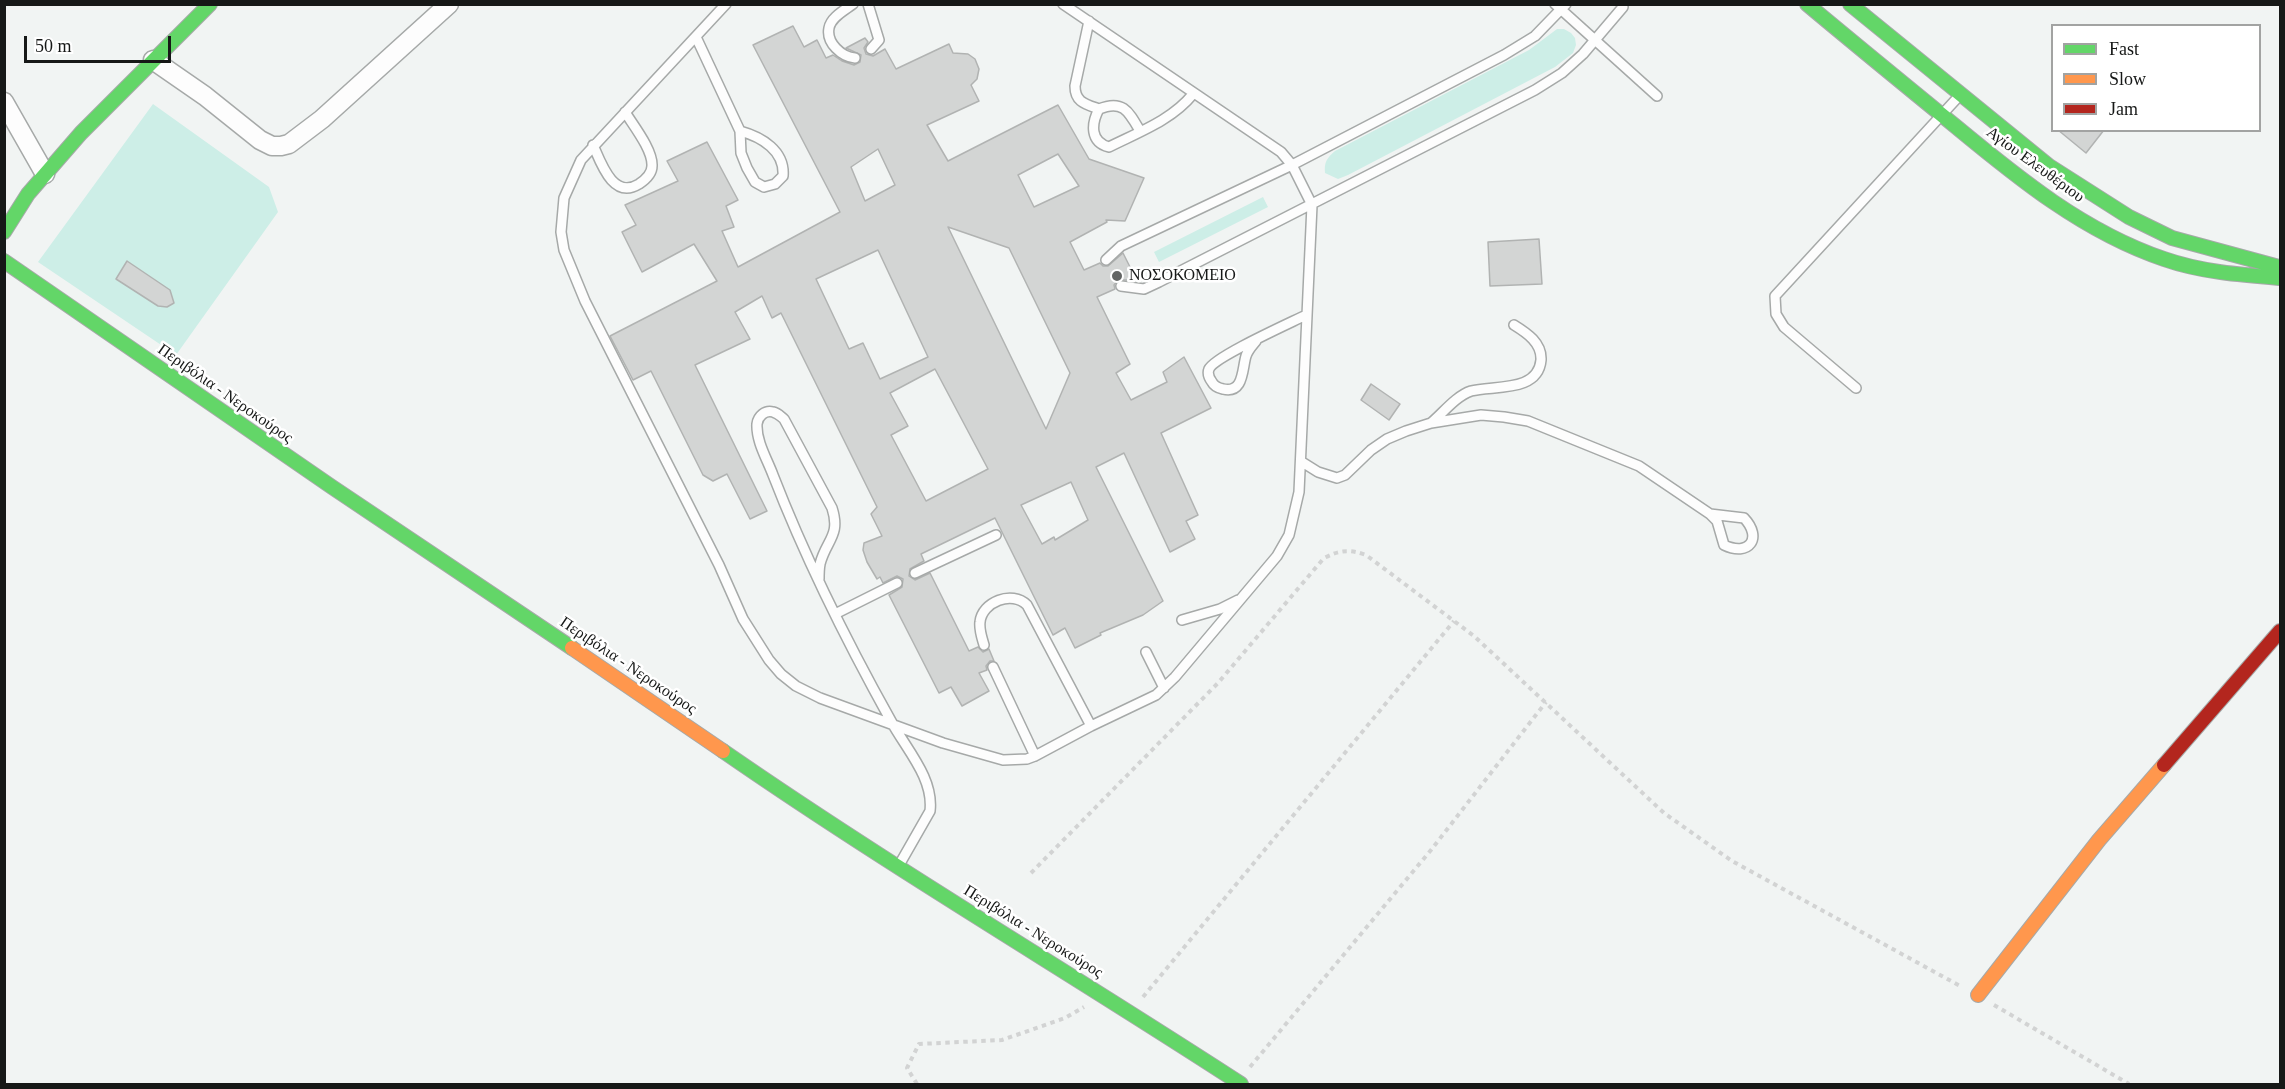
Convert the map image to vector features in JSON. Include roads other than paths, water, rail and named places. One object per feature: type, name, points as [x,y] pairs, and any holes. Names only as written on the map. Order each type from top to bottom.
[{"type":"main road","points":[[4,232],[28,194],[81,133],[210,4]]},
{"type":"main road","name":"Αγίου Ελευθέριου","points":[[1807,4],[1942,116],[2031,185],[2074,215],[2120,240],[2164,259],[2248,277],[2280,278]]},
{"type":"main road","name":"Αγίου Ελευθέριου","points":[[1850,4],[2049,166],[2129,218],[2172,238],[2280,267]]},
{"type":"main road","name":"Περιβόλια - Νεροκούρος","points":[[4,261],[789,797],[1131,1012],[1239,1083]]},
{"type":"main road","points":[[1978,995],[2099,840],[2280,632]]},
{"type":"street","points":[[153,60],[205,96],[260,140],[272,146],[281,146],[290,144],[322,118],[449,4]]},
{"type":"street","points":[[4,102],[45,174]]},
{"type":"lane","points":[[726,4],[581,160],[564,198],[561,232],[564,250],[585,301],[719,565],[743,619],[769,660],[796,686],[820,698],[989,758],[1016,760],[1035,756],[1156,694],[1190,661],[1277,556],[1289,535],[1295,517],[1302,462],[1312,205],[1292,165],[1281,152],[1063,4]]},
{"type":"lane","points":[[853,4],[833,20],[829,28],[831,39],[837,49],[847,58],[855,58]]},
{"type":"lane","points":[[868,4],[879,40],[872,49]]},
{"type":"lane","points":[[1106,261],[1121,246],[1292,165],[1504,55],[1534,36],[1560,6],[1657,96]]},
{"type":"lane","points":[[1120,286],[1144,289],[1535,90],[1562,73],[1595,40],[1623,7]]},
{"type":"lane","points":[[1089,21],[1075,95],[1082,103],[1099,109]]},
{"type":"lane","points":[[696,37],[740,131],[741,153],[755,182],[764,187],[775,184],[783,176],[784,166],[778,156],[762,139],[740,131]]},
{"type":"lane","points":[[1140,131],[1128,111],[1119,105],[1108,105],[1099,109],[1093,121],[1093,133],[1101,145],[1109,147],[1140,131],[1171,115],[1193,94]]},
{"type":"lane","points":[[1856,388],[1784,327],[1776,314],[1775,296],[1960,95]]},
{"type":"lane","points":[[593,145],[607,175],[623,188],[633,187],[650,174],[652,165],[650,155],[625,112]]},
{"type":"lane","points":[[1256,340],[1247,353],[1242,380],[1235,387],[1226,390],[1215,387],[1208,373],[1216,360],[1256,340],[1306,315]]},
{"type":"lane","points":[[1431,423],[1459,398],[1470,392],[1520,384],[1533,376],[1540,366],[1541,352],[1531,336],[1514,325]]},
{"type":"lane","points":[[819,579],[820,564],[835,535],[836,521],[832,508],[784,419],[777,413],[769,411],[762,414],[758,420],[757,427],[762,449],[819,579],[835,614],[892,724],[929,789],[930,811],[925,824],[898,867]]},
{"type":"lane","points":[[1302,462],[1318,472],[1337,478],[1350,471],[1371,450],[1387,439],[1431,423],[1481,415],[1528,421],[1639,466],[1710,514],[1717,521],[1724,545],[1734,550],[1745,549],[1751,543],[1754,534],[1752,526],[1744,518],[1710,514]]},
{"type":"lane","points":[[915,573],[996,535]]},
{"type":"lane","points":[[835,614],[897,583]]},
{"type":"lane","points":[[1182,620],[1220,609],[1235,602],[1249,591]]},
{"type":"lane","points":[[984,645],[980,620],[984,612],[1004,598],[1021,599],[1027,605],[1090,726]]},
{"type":"lane","points":[[1146,652],[1164,688]]},
{"type":"lane","points":[[993,667],[1035,756]]},
{"type":"place","name":"ΝΟΣΟΚΟΜΕΙΟ","points":[[1117,276]]}]
